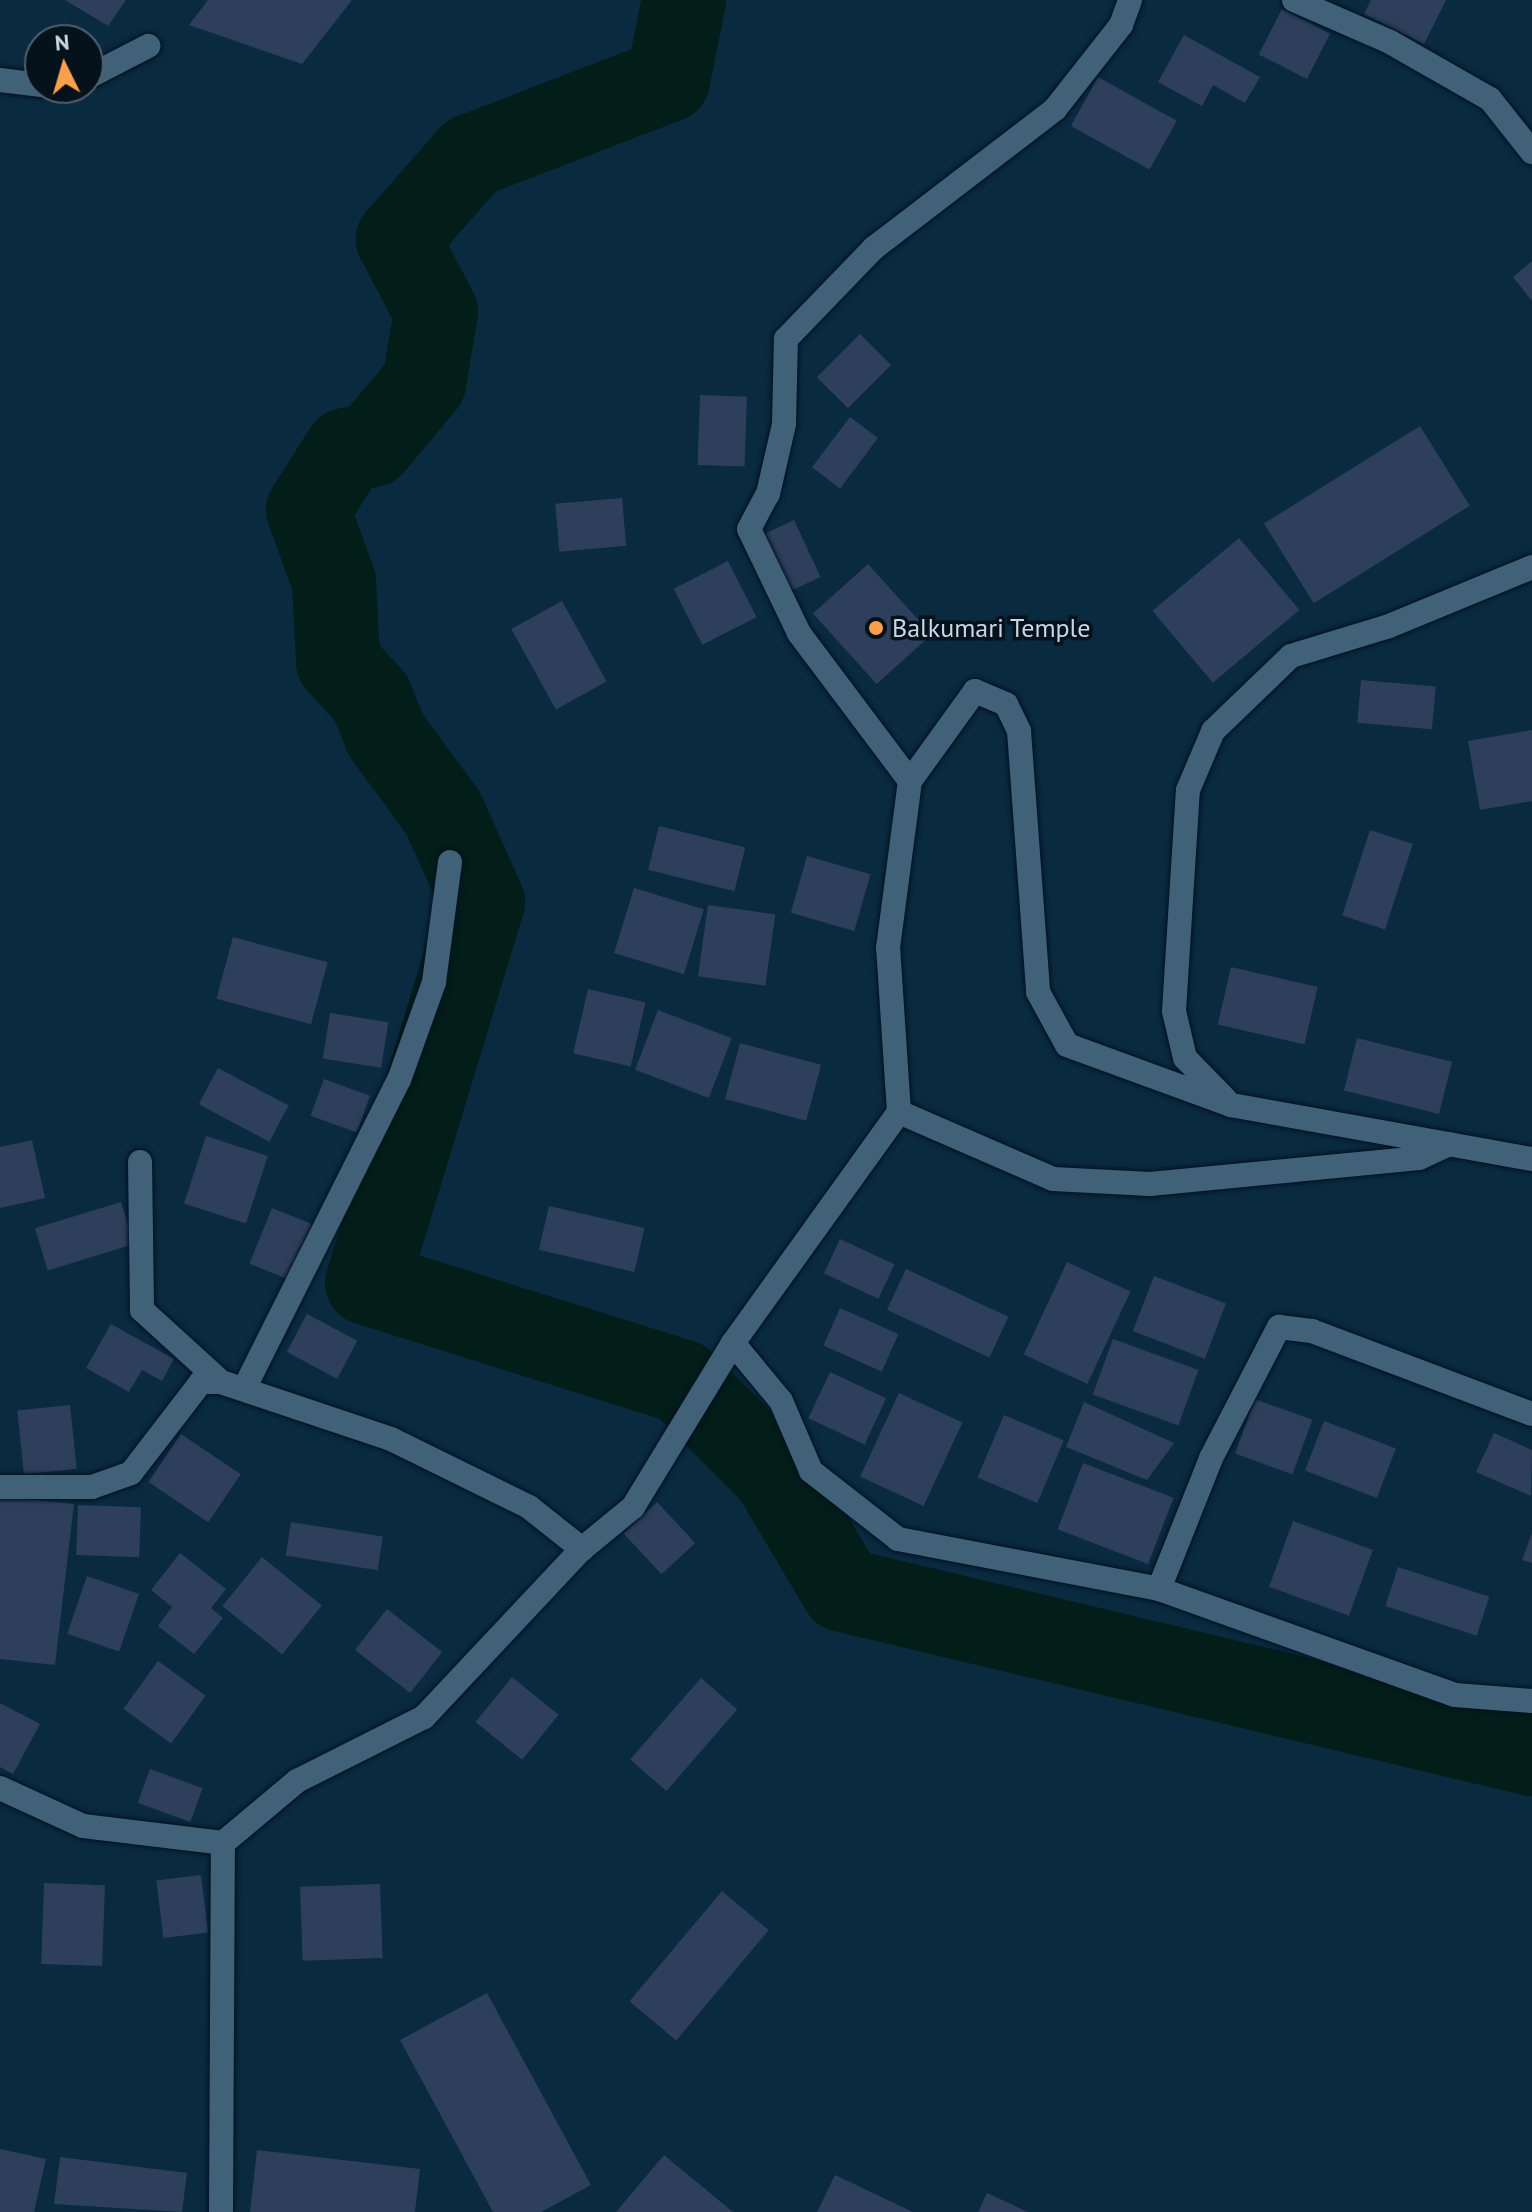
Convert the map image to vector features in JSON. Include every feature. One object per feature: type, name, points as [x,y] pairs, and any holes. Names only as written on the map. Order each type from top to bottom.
[{"type":"street","points":[[910,781],[799,633],[749,529],[768,494],[784,424],[786,339],[874,248],[1055,109],[1121,25],[1130,0]]},
{"type":"street","points":[[1294,0],[1390,42],[1490,99],[1532,152]]},
{"type":"street","points":[[104,69],[148,46]]},
{"type":"street","points":[[0,80],[24,83]]},
{"type":"street","points":[[1231,1105],[1185,1058],[1174,1011],[1188,790],[1213,731],[1291,656],[1389,626],[1532,567]]},
{"type":"street","points":[[0,1788],[83,1826],[223,1843],[297,1781],[424,1717],[582,1549],[633,1507],[678,1428],[733,1343],[899,1112],[888,948],[910,781],[975,691],[1006,704],[1019,731],[1038,992],[1067,1045],[1231,1105],[1532,1159]]},
{"type":"street","points":[[246,1385],[399,1080],[434,982],[450,862]]},
{"type":"street","points":[[899,1112],[1053,1179],[1150,1184],[1419,1158],[1449,1144]]},
{"type":"street","points":[[140,1162],[142,1310],[221,1382]]},
{"type":"street","points":[[1159,1589],[1211,1458],[1279,1327],[1312,1331],[1532,1414]]},
{"type":"street","points":[[733,1343],[781,1401],[811,1471],[898,1539],[1159,1589],[1455,1695],[1532,1701]]},
{"type":"street","points":[[0,1487],[92,1487],[131,1473],[201,1382],[221,1382],[246,1385],[460,1471],[529,1507],[582,1549]]},
{"type":"street","points":[[221,2212],[223,1843]]},
{"type":"building","points":[[65,0],[126,0],[108,26]]},
{"type":"building","points":[[208,0],[352,0],[302,64],[189,25]]},
{"type":"building","points":[[1371,0],[1446,0],[1424,44],[1364,14]]},
{"type":"building","points":[[1282,9],[1330,34],[1307,79],[1259,54]]},
{"type":"building","points":[[1184,35],[1260,77],[1245,103],[1213,85],[1202,106],[1158,82]]},
{"type":"building","points":[[1098,77],[1177,121],[1150,170],[1071,126]]},
{"type":"building","points":[[1532,261],[1532,301],[1513,277]]},
{"type":"building","points":[[860,334],[891,365],[848,408],[817,377]]},
{"type":"building","points":[[700,395],[747,397],[745,467],[698,465]]},
{"type":"building","points":[[850,417],[878,438],[840,488],[812,467]]},
{"type":"building","points":[[1420,426],[1470,506],[1314,603],[1264,524]]},
{"type":"building","points":[[622,498],[626,546],[559,552],[555,504]]},
{"type":"building","points":[[794,520],[821,577],[783,595],[756,538]]},
{"type":"building","points":[[1239,538],[1299,610],[1213,683],[1152,611]]},
{"type":"building","points":[[728,561],[757,617],[702,645],[674,589]]},
{"type":"building","name":"Balkumari Temple","points":[[868,564],[932,635],[877,684],[813,614]]},
{"type":"building","points":[[562,601],[607,681],[556,710],[511,629]]},
{"type":"building","points":[[1361,680],[1436,687],[1432,729],[1357,723]]},
{"type":"building","points":[[1532,730],[1532,801],[1480,810],[1468,741]]},
{"type":"building","points":[[659,826],[745,848],[734,891],[648,870]]},
{"type":"building","points":[[1370,830],[1413,844],[1385,930],[1342,916]]},
{"type":"building","points":[[807,856],[870,874],[854,931],[791,913]]},
{"type":"building","points":[[634,888],[704,909],[684,974],[614,953]]},
{"type":"building","points":[[708,905],[775,914],[765,986],[698,976]]},
{"type":"building","points":[[233,937],[328,962],[311,1024],[216,999]]},
{"type":"building","points":[[1231,967],[1318,987],[1304,1045],[1218,1024]]},
{"type":"building","points":[[588,989],[645,1002],[631,1067],[573,1053]]},
{"type":"building","points":[[658,1010],[732,1038],[709,1098],[635,1070]]},
{"type":"building","points":[[330,1013],[388,1022],[381,1068],[323,1058]]},
{"type":"building","points":[[1357,1038],[1452,1062],[1439,1114],[1344,1090]]},
{"type":"building","points":[[740,1043],[821,1065],[806,1121],[725,1099]]},
{"type":"building","points":[[218,1068],[289,1106],[269,1142],[199,1104]]},
{"type":"building","points":[[324,1079],[370,1096],[357,1132],[311,1116]]},
{"type":"building","points":[[206,1136],[268,1156],[246,1224],[184,1204]]},
{"type":"building","points":[[32,1140],[45,1198],[0,1208],[0,1147]]},
{"type":"building","points":[[121,1202],[134,1244],[48,1270],[35,1228]]},
{"type":"building","points":[[549,1206],[644,1228],[634,1272],[539,1250]]},
{"type":"building","points":[[272,1208],[312,1224],[289,1280],[250,1264]]},
{"type":"building","points":[[840,1239],[894,1264],[878,1299],[824,1273]]},
{"type":"building","points":[[1067,1262],[1130,1292],[1087,1384],[1024,1354]]},
{"type":"building","points":[[906,1269],[1008,1317],[989,1358],[887,1310]]},
{"type":"building","points":[[1154,1276],[1226,1304],[1205,1359],[1133,1331]]},
{"type":"building","points":[[840,1308],[898,1334],[882,1371],[823,1345]]},
{"type":"building","points":[[307,1314],[357,1341],[337,1379],[287,1352]]},
{"type":"building","points":[[111,1324],[174,1359],[162,1381],[142,1370],[129,1392],[86,1368]]},
{"type":"building","points":[[1113,1339],[1199,1370],[1178,1426],[1093,1394]]},
{"type":"building","points":[[830,1372],[886,1398],[865,1444],[808,1418]]},
{"type":"building","points":[[899,1393],[962,1423],[924,1506],[860,1476]]},
{"type":"building","points":[[1255,1399],[1312,1420],[1292,1474],[1235,1454]]},
{"type":"building","points":[[1084,1402],[1174,1443],[1147,1480],[1066,1447]]},
{"type":"building","points":[[70,1405],[77,1469],[24,1474],[17,1411]]},
{"type":"building","points":[[1004,1415],[1064,1440],[1037,1503],[977,1478]]},
{"type":"building","points":[[1324,1421],[1396,1449],[1377,1498],[1305,1470]]},
{"type":"building","points":[[1494,1433],[1532,1450],[1531,1496],[1476,1472]]},
{"type":"building","points":[[181,1434],[241,1474],[208,1522],[149,1482]]},
{"type":"building","points":[[1083,1463],[1174,1498],[1148,1564],[1058,1529]]},
{"type":"building","points":[[0,1496],[74,1504],[55,1665],[0,1659]]},
{"type":"building","points":[[657,1502],[695,1543],[662,1574],[623,1533]]},
{"type":"building","points":[[78,1505],[141,1507],[139,1557],[76,1555]]},
{"type":"building","points":[[1293,1521],[1373,1550],[1349,1616],[1269,1587]]},
{"type":"building","points":[[291,1522],[383,1537],[378,1570],[286,1556]]},
{"type":"building","points":[[1532,1533],[1532,1563],[1522,1560]]},
{"type":"building","points":[[180,1553],[226,1589],[211,1608],[223,1618],[194,1654],[158,1626],[172,1607],[151,1590]]},
{"type":"building","points":[[262,1557],[322,1605],[282,1654],[222,1606]]},
{"type":"building","points":[[1398,1567],[1489,1597],[1477,1636],[1385,1606]]},
{"type":"building","points":[[87,1576],[139,1594],[119,1652],[67,1634]]},
{"type":"building","points":[[387,1609],[442,1652],[410,1693],[355,1650]]},
{"type":"building","points":[[158,1661],[206,1696],[171,1743],[123,1709]]},
{"type":"building","points":[[512,1677],[559,1715],[522,1760],[475,1722]]},
{"type":"building","points":[[701,1678],[737,1709],[666,1791],[630,1760]]},
{"type":"building","points":[[0,1703],[40,1724],[13,1774],[0,1767]]},
{"type":"building","points":[[150,1769],[203,1788],[190,1822],[138,1803]]},
{"type":"building","points":[[201,1875],[208,1933],[163,1938],[156,1880]]},
{"type":"building","points":[[44,1883],[105,1885],[102,1966],[41,1964]]},
{"type":"building","points":[[380,1884],[383,1958],[303,1961],[300,1887]]},
{"type":"building","points":[[722,1891],[769,1930],[676,2041],[629,2001]]},
{"type":"building","points":[[487,1993],[591,2185],[541,2212],[493,2212],[400,2040]]},
{"type":"building","points":[[0,2149],[46,2159],[34,2212],[0,2212]]},
{"type":"building","points":[[257,2150],[420,2169],[415,2212],[250,2212]]},
{"type":"building","points":[[664,2155],[733,2212],[616,2212]]},
{"type":"building","points":[[60,2157],[187,2173],[182,2212],[54,2204]]},
{"type":"building","points":[[835,2175],[913,2212],[817,2212]]},
{"type":"building","points":[[987,2193],[1028,2212],[978,2212]]},
{"type":"waterway","points":[[684,0],[668,80],[471,156],[398,239],[436,312],[424,383],[372,445],[346,450],[308,510],[334,582],[338,662],[371,698],[386,735],[443,813],[483,902],[367,1283],[682,1382],[774,1474],[843,1590],[1532,1754]]},
{"type":"place","name":"Balkumari Temple","points":[[876,628]]}]
